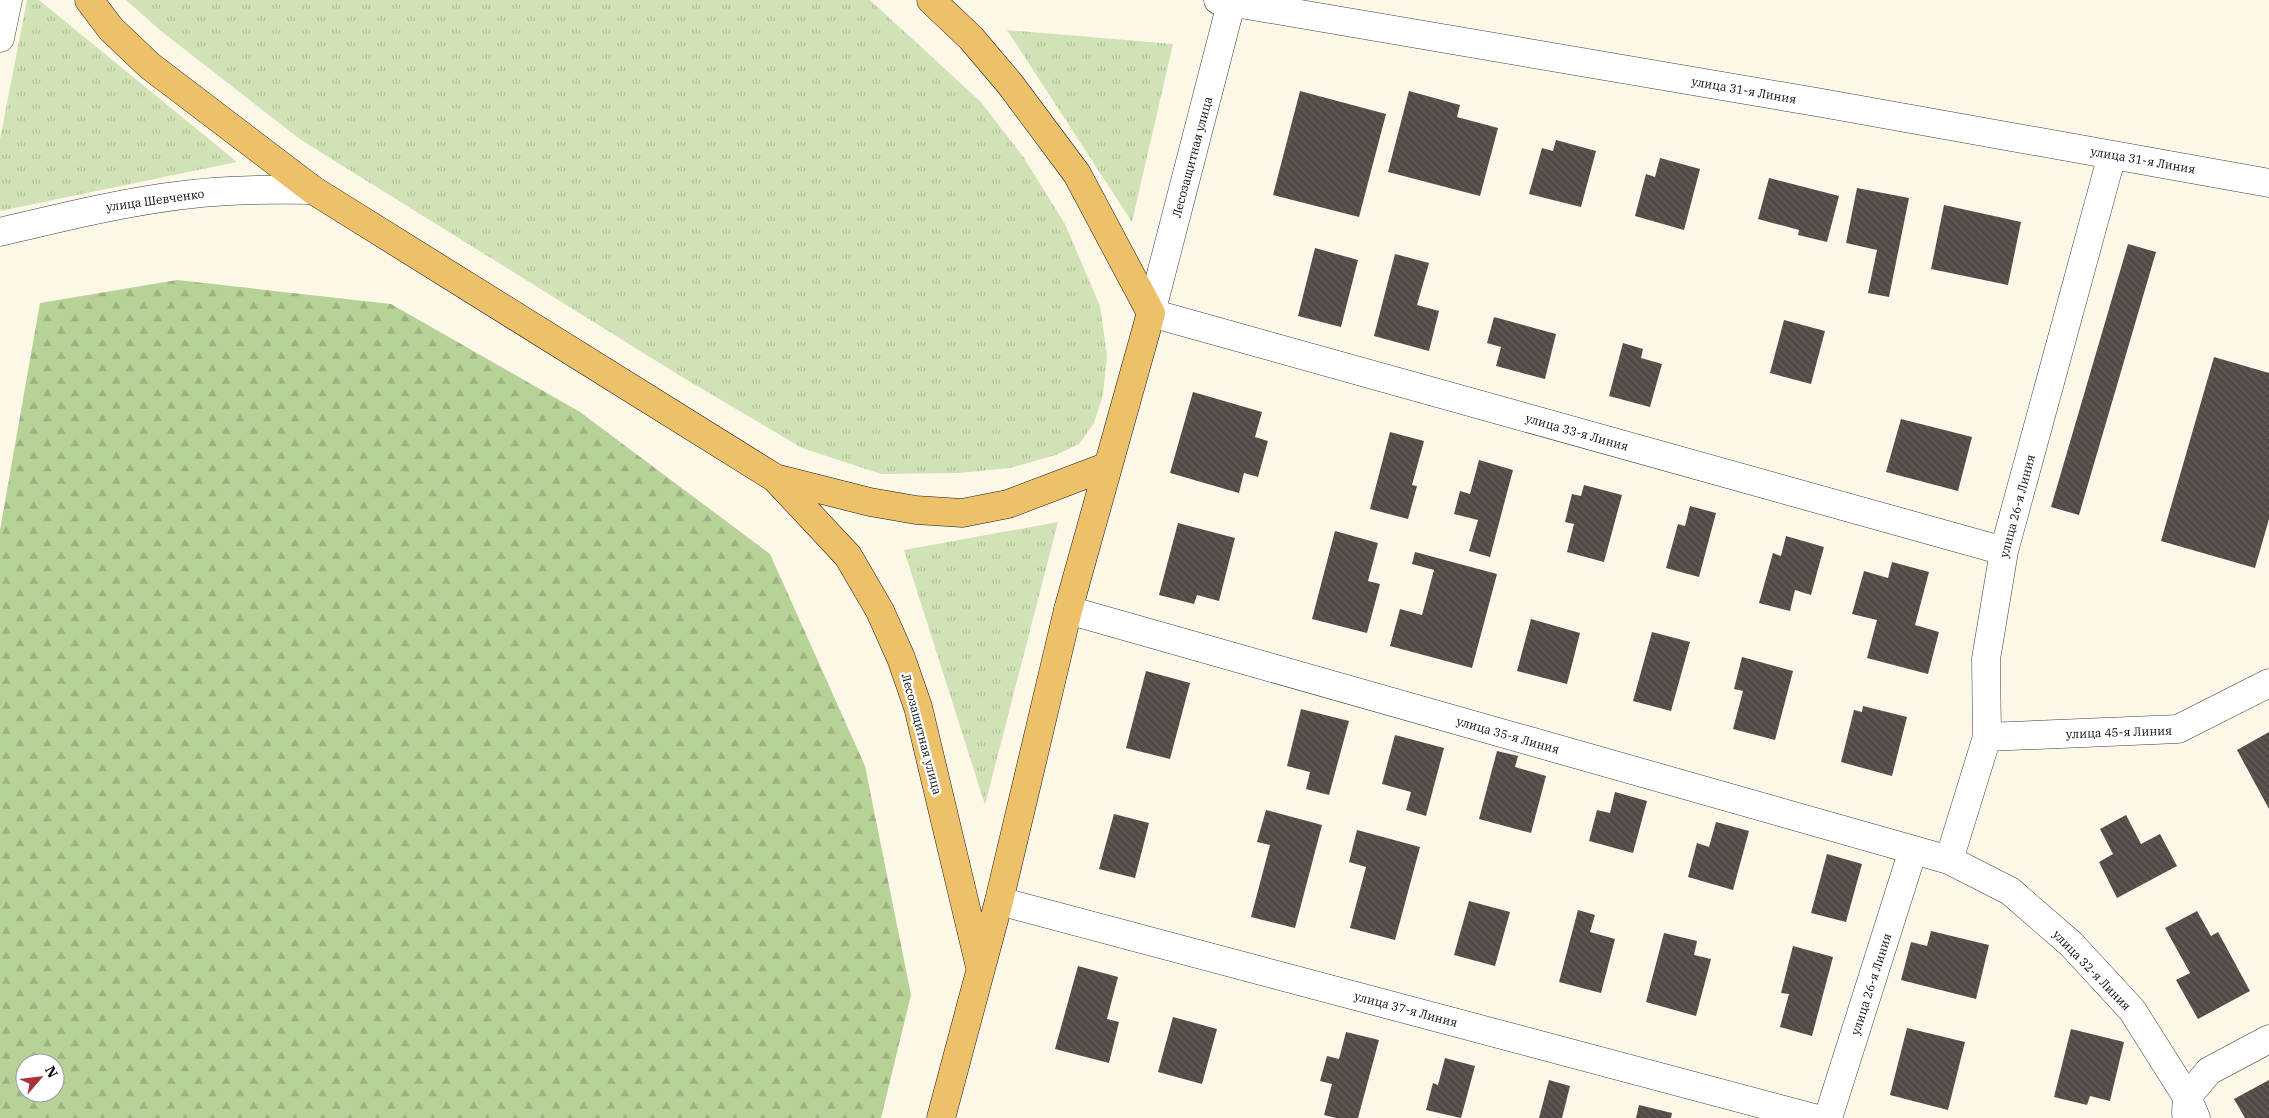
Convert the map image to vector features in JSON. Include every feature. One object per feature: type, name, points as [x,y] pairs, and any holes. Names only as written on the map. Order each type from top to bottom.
[{"type":"main road","points":[[90,0],[111,29],[150,66],[313,190],[775,478],[870,502],[916,510],[962,513],[1017,501],[1108,466]]},
{"type":"main road","points":[[931,0],[971,38],[1010,84],[1076,174],[1151,313]]},
{"type":"main road","name":"Лесозащитная улица","points":[[941,1118],[999,901],[1068,610],[1151,313]]},
{"type":"main road","name":"Лесозащитная улица","points":[[775,478],[848,556],[880,611],[901,658],[918,708],[980,969]]},
{"type":"street","points":[[0,38],[8,0]]},
{"type":"street","name":"Лесозащитная улица","points":[[1151,313],[1228,0]]},
{"type":"street","name":"улица 31-я Линия","points":[[1228,0],[2269,183]]},
{"type":"street","name":"улица 26-я Линия","points":[[1949,860],[1987,737],[1986,659],[2004,551],[2112,155]]},
{"type":"street","name":"улица Шевченко","points":[[0,232],[105,207],[181,196],[229,191],[313,190]]},
{"type":"street","name":"улица 33-я Линия","points":[[1151,313],[2004,551]]},
{"type":"street","name":"улица 35-я Линия","points":[[1068,610],[1949,860]]},
{"type":"street","name":"улица 45-я Линия","points":[[1987,737],[2178,730],[2269,683]]},
{"type":"street","name":"улица 26-я Линия","points":[[1828,1118],[1913,850]]},
{"type":"street","name":"улица 32-я Линия","points":[[1949,860],[2010,891],[2071,944],[2132,1010],[2189,1111]]},
{"type":"street","name":"улица 37-я Линия","points":[[999,901],[1814,1118]]},
{"type":"street","points":[[2189,1111],[2209,1071],[2269,1038]]},
{"type":"green space","points":[[27,0],[39,0],[237,162],[0,211],[0,139]]},
{"type":"green space","points":[[126,0],[870,0],[981,102],[1024,158],[1065,224],[1100,306],[1107,355],[1103,395],[1094,423],[1079,444],[1056,455],[1010,468],[959,473],[881,474],[802,448],[682,377],[301,140],[161,31]]},
{"type":"green space","points":[[1007,30],[1173,44],[1132,222]]},
{"type":"green space","points":[[177,280],[391,304],[580,412],[770,554],[865,766],[911,995],[881,1118],[0,1118],[0,530],[40,303]]},
{"type":"green space","points":[[1058,522],[985,805],[904,550]]},
{"type":"building","points":[[1300,91],[1386,114],[1359,217],[1273,195]]},
{"type":"building","points":[[1409,91],[1460,105],[1457,117],[1498,128],[1480,196],[1388,172]]},
{"type":"building","points":[[1556,140],[1596,151],[1581,207],[1529,194],[1542,148],[1553,151]]},
{"type":"building","points":[[1660,158],[1700,169],[1684,230],[1635,216],[1646,174],[1655,177]]},
{"type":"building","points":[[1769,178],[1839,196],[1827,242],[1798,235],[1799,230],[1758,219]]},
{"type":"building","points":[[1857,188],[1909,198],[1889,297],[1868,293],[1877,250],[1846,243]]},
{"type":"building","points":[[1944,205],[2021,222],[2008,285],[1931,269]]},
{"type":"building","points":[[2128,244],[2156,252],[2079,515],[2051,507]]},
{"type":"building","points":[[1315,248],[1358,260],[1341,327],[1298,316]]},
{"type":"building","points":[[1395,254],[1429,263],[1417,305],[1439,311],[1429,351],[1374,336]]},
{"type":"building","points":[[1494,317],[1556,334],[1545,379],[1496,366],[1501,347],[1487,343]]},
{"type":"building","points":[[1784,320],[1825,331],[1811,384],[1770,373]]},
{"type":"building","points":[[1623,343],[1643,349],[1641,358],[1662,364],[1650,407],[1609,396]]},
{"type":"building","points":[[2214,357],[2269,373],[2269,519],[2255,568],[2161,541]]},
{"type":"building","points":[[1193,392],[1262,412],[1255,437],[1268,441],[1258,477],[1244,473],[1239,493],[1170,473]]},
{"type":"building","points":[[1901,419],[1972,437],[1958,491],[1886,472]]},
{"type":"building","points":[[1390,432],[1424,441],[1412,485],[1417,486],[1408,519],[1370,509]]},
{"type":"building","points":[[1479,460],[1513,470],[1490,557],[1469,551],[1478,520],[1454,514],[1460,491],[1470,494]]},
{"type":"building","points":[[1584,485],[1622,495],[1604,562],[1567,552],[1574,524],[1565,522],[1572,494],[1581,496]]},
{"type":"building","points":[[1690,506],[1716,513],[1699,577],[1666,568],[1678,524],[1685,526]]},
{"type":"building","points":[[1178,523],[1235,538],[1219,601],[1197,595],[1194,604],[1159,595]]},
{"type":"building","points":[[1335,531],[1378,543],[1368,581],[1380,584],[1367,633],[1312,619]]},
{"type":"building","points":[[1786,536],[1824,547],[1811,595],[1795,590],[1790,611],[1759,603],[1773,553],[1781,556]]},
{"type":"building","points":[[1415,552],[1497,574],[1472,668],[1390,646],[1400,609],[1422,615],[1434,570],[1412,564]]},
{"type":"building","points":[[1892,562],[1929,572],[1915,625],[1939,632],[1928,674],[1867,658],[1877,620],[1852,614],[1864,571],[1888,578]]},
{"type":"building","points":[[1531,619],[1580,633],[1567,684],[1517,671]]},
{"type":"building","points":[[1652,632],[1690,642],[1671,711],[1633,701]]},
{"type":"building","points":[[1742,657],[1793,671],[1775,740],[1733,729],[1743,691],[1734,689]]},
{"type":"building","points":[[1146,671],[1190,683],[1170,759],[1126,748]]},
{"type":"building","points":[[1863,706],[1907,717],[1892,776],[1841,762],[1854,710],[1862,712]]},
{"type":"building","points":[[1301,709],[1349,721],[1329,795],[1306,789],[1310,772],[1287,766]]},
{"type":"building","points":[[2269,732],[2269,809],[2237,750]]},
{"type":"building","points":[[1395,735],[1444,748],[1426,816],[1406,810],[1411,792],[1382,784]]},
{"type":"building","points":[[1497,751],[1518,756],[1515,767],[1546,776],[1531,833],[1479,819]]},
{"type":"building","points":[[1615,792],[1647,801],[1633,853],[1589,841],[1597,810],[1610,813]]},
{"type":"building","points":[[1266,810],[1322,825],[1295,928],[1251,917],[1270,845],[1257,842]]},
{"type":"building","points":[[1114,814],[1149,823],[1135,878],[1099,869]]},
{"type":"building","points":[[2126,815],[2141,844],[2160,834],[2177,866],[2117,898],[2099,862],[2113,854],[2100,829]]},
{"type":"building","points":[[1716,822],[1749,831],[1733,890],[1688,877],[1697,843],[1709,847]]},
{"type":"building","points":[[1357,830],[1420,847],[1395,940],[1350,928],[1366,867],[1349,862]]},
{"type":"building","points":[[1827,854],[1862,864],[1846,922],[1811,913]]},
{"type":"building","points":[[1469,901],[1510,912],[1495,966],[1454,955]]},
{"type":"building","points":[[1578,910],[1595,915],[1590,932],[1615,939],[1601,993],[1559,982]]},
{"type":"building","points":[[2197,911],[2211,936],[2218,932],[2250,991],[2198,1019],[2176,980],[2190,973],[2165,928]]},
{"type":"building","points":[[1931,931],[1989,945],[1976,999],[1901,980],[1911,942],[1927,946]]},
{"type":"building","points":[[1664,933],[1697,941],[1694,955],[1711,959],[1696,1016],[1646,1002]]},
{"type":"building","points":[[1793,946],[1833,957],[1812,1036],[1780,1027],[1789,994],[1781,993]]},
{"type":"building","points":[[1078,966],[1118,977],[1107,1019],[1119,1022],[1109,1063],[1055,1049]]},
{"type":"building","points":[[1173,1017],[1217,1029],[1202,1084],[1158,1072]]},
{"type":"building","points":[[1907,1028],[1965,1042],[1948,1110],[1890,1095]]},
{"type":"building","points":[[2071,1029],[2124,1042],[2110,1101],[2090,1096],[2087,1105],[2054,1097]]},
{"type":"building","points":[[1346,1032],[1379,1040],[1358,1118],[1336,1118],[1324,1115],[1332,1084],[1320,1081],[1327,1056],[1339,1059]]},
{"type":"building","points":[[1445,1058],[1475,1066],[1461,1118],[1426,1110],[1433,1083],[1438,1085]]},
{"type":"building","points":[[1549,1080],[1570,1086],[1562,1118],[1539,1118]]},
{"type":"building","points":[[2269,1080],[2269,1118],[2245,1118],[2234,1099]]},
{"type":"building","points":[[1639,1105],[1672,1113],[1671,1118],[1636,1118]]}]
